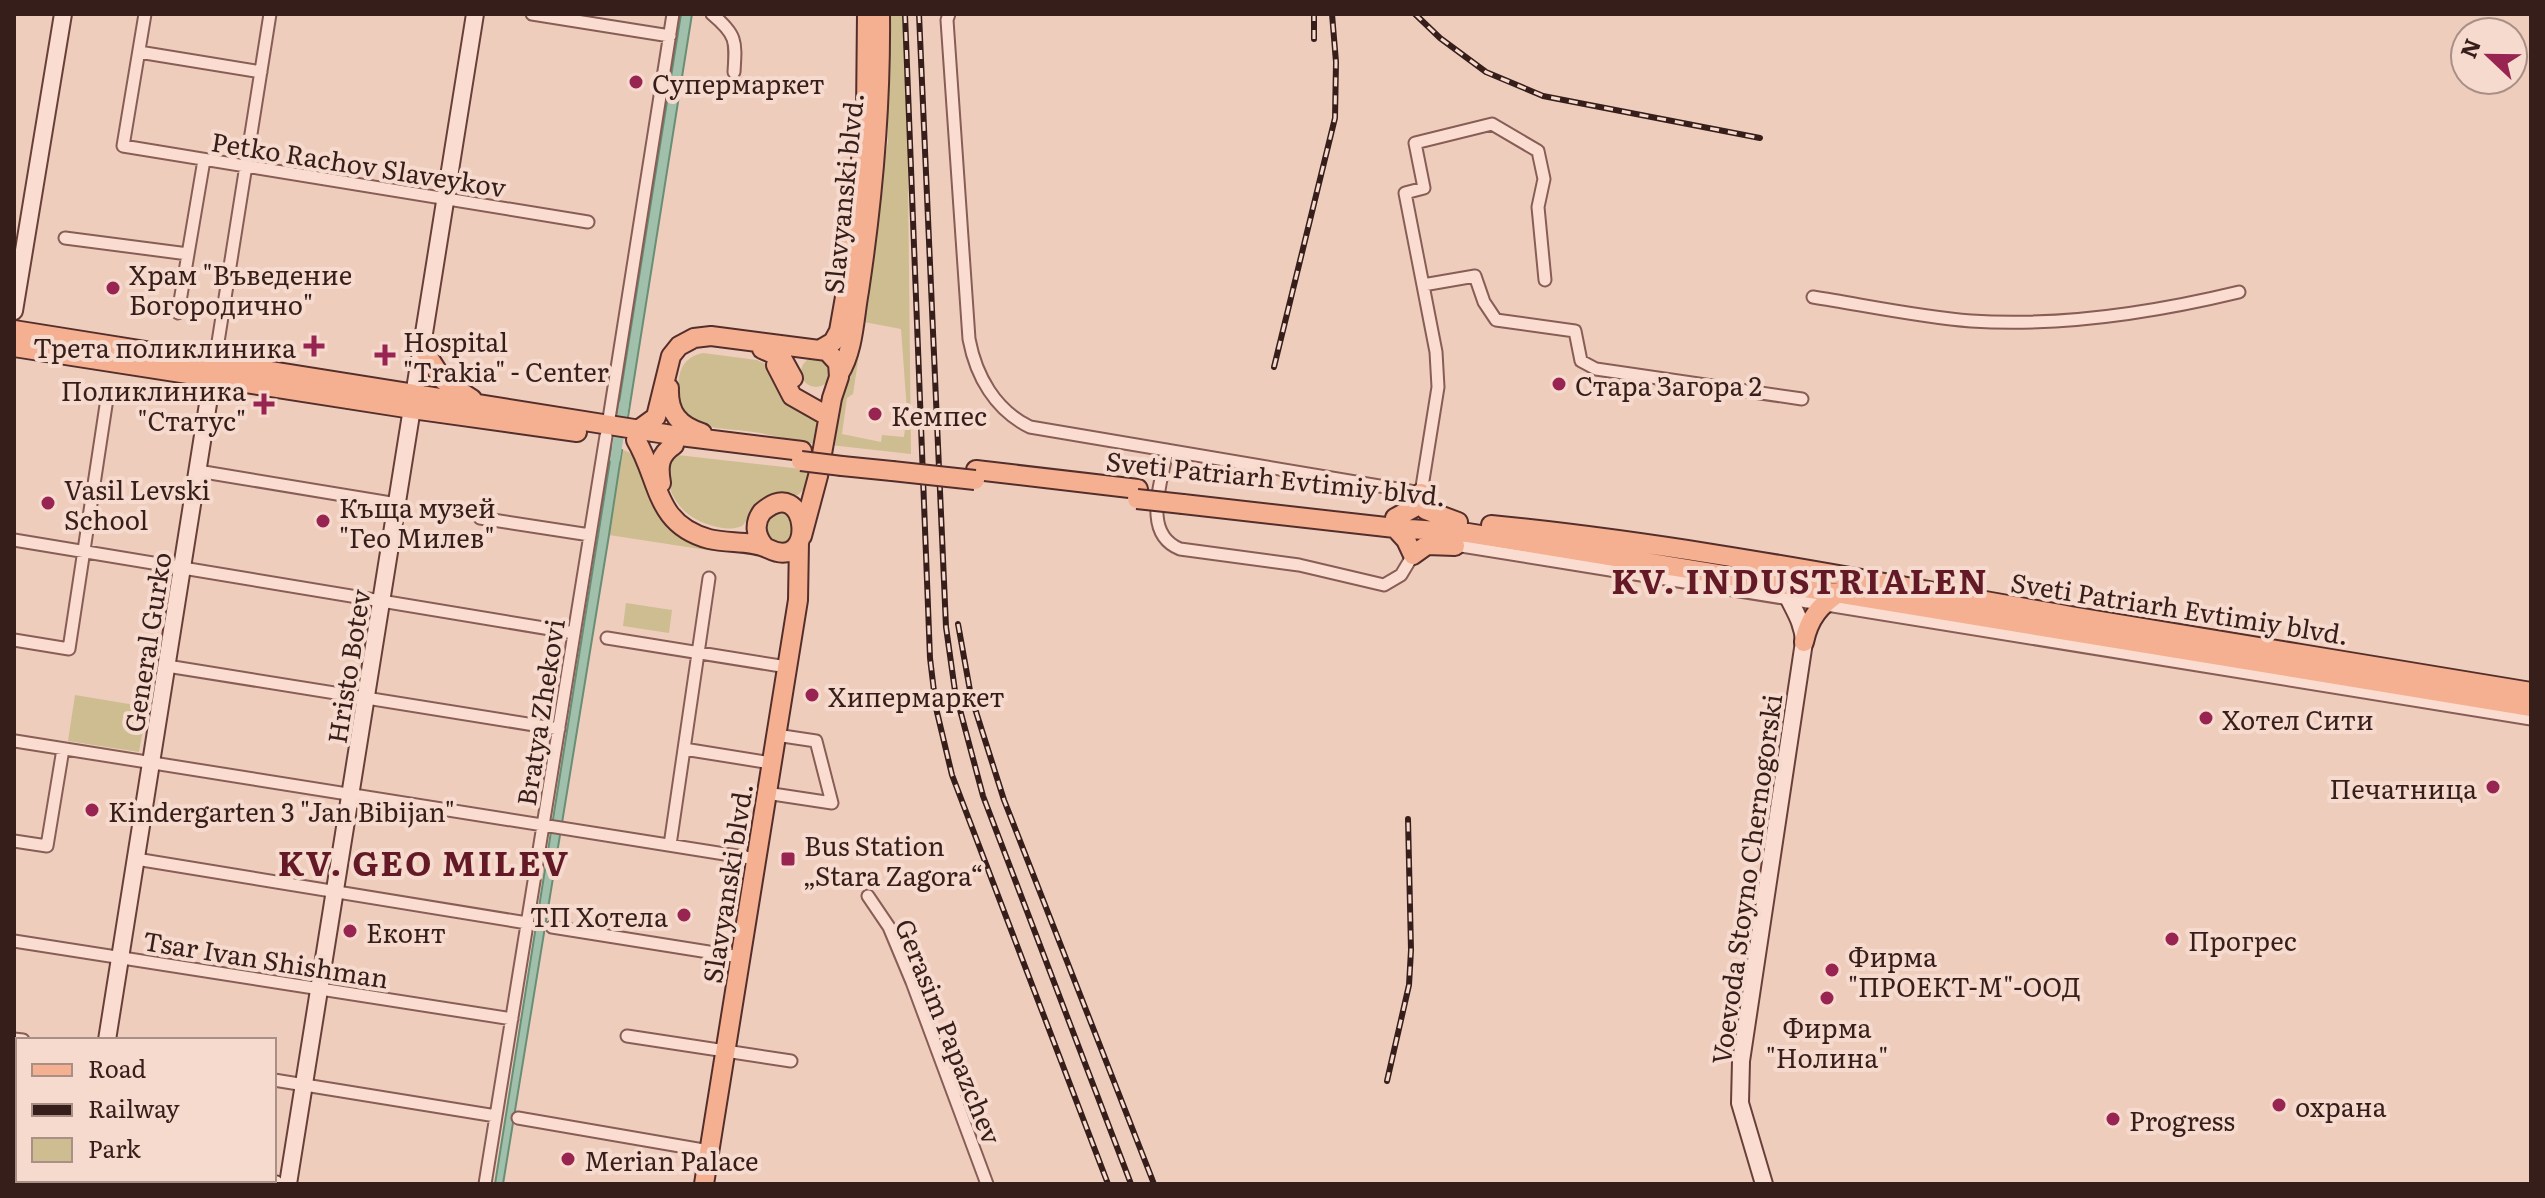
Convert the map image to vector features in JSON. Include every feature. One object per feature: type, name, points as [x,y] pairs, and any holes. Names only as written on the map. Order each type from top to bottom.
[{"type":"main road","name":"Slavyanski blvd.","points":[[815,350],[833,342],[839,331],[848,280],[866,113],[867,14]]},
{"type":"main road","name":"Slavyanski blvd.","points":[[704,1184],[799,590],[800,539],[816,485],[824,420],[849,350],[869,224],[880,111],[880,14]]},
{"type":"main road","name":"Sveti Patriarh Evtimiy blvd.","points":[[14,330],[214,370],[413,402],[623,433],[731,443],[802,456]]},
{"type":"main road","points":[[790,507],[802,519],[800,539],[788,550],[703,537],[677,522],[658,497],[648,461],[623,433],[656,417],[667,363],[674,351],[689,340],[711,336],[815,350],[836,360],[837,380],[821,395],[805,393]]},
{"type":"main road","points":[[731,443],[683,425],[673,414],[669,401],[672,370],[679,357],[701,343],[776,354],[785,361],[796,385],[824,420]]},
{"type":"main road","points":[[718,344],[771,361],[778,367],[792,396],[824,420]]},
{"type":"main road","name":"Sveti Patriarh Evtimiy blvd.","points":[[14,347],[214,370]]},
{"type":"main road","points":[[422,347],[443,380],[481,405]]},
{"type":"main road","points":[[793,378],[796,360],[815,350]]},
{"type":"main road","name":"Sveti Patriarh Evtimiy blvd.","points":[[413,402],[481,405],[674,445],[976,475],[1468,533],[2531,707]]},
{"type":"main road","points":[[674,445],[662,455],[660,475],[666,496],[684,517],[706,530],[731,535],[749,529],[764,510],[773,505],[790,507],[804,499],[816,485]]},
{"type":"main road","points":[[1421,493],[1426,510],[1458,522]]},
{"type":"main road","points":[[1421,493],[1415,507],[1395,523],[1413,555],[1427,545],[1455,546]]},
{"type":"main road","points":[[759,518],[757,533],[793,573],[799,590]]},
{"type":"main road","name":"Sveti Patriarh Evtimiy blvd.","points":[[1395,523],[1458,522],[1585,536],[1785,583],[2072,617],[2531,692]]},
{"type":"main road","points":[[1804,642],[1811,618],[1840,592]]},
{"type":"street","points":[[14,262],[54,14]]},
{"type":"street","points":[[14,311],[63,14]]},
{"type":"street","points":[[145,14],[139,52],[261,72]]},
{"type":"street","name":"General Gurko","points":[[107,1038],[270,14]]},
{"type":"street","name":"Hristo Botev","points":[[288,1184],[475,14]]},
{"type":"street","points":[[532,14],[670,36]]},
{"type":"street","name":"Bratya Zhekovi","points":[[485,1184],[527,923],[547,826],[590,535],[623,433],[673,14]]},
{"type":"street","points":[[712,14],[733,35],[736,44],[734,72]]},
{"type":"street","points":[[949,14],[969,339],[978,373],[998,402],[1019,422],[1030,427],[1421,493],[1438,387],[1436,352],[1405,193],[1424,188],[1415,143],[1492,124],[1538,151],[1544,179],[1538,207],[1545,280]]},
{"type":"street","name":"Petko Rachov Slaveykov","points":[[139,52],[123,146],[588,222]]},
{"type":"street","points":[[178,313],[204,160]]},
{"type":"street","points":[[65,238],[188,254]]},
{"type":"street","points":[[1423,285],[1475,276],[1484,302],[1496,320],[1575,331],[1581,361],[1596,369],[1802,399]]},
{"type":"street","points":[[1813,297],[1967,321],[2023,323],[2180,305],[2239,292]]},
{"type":"street","points":[[14,640],[69,649],[108,392]]},
{"type":"street","points":[[1167,450],[1156,513],[1161,537],[1169,545],[1299,565],[1384,585],[1401,575],[1413,555]]},
{"type":"street","points":[[198,471],[397,504]]},
{"type":"street","points":[[480,518],[590,535]]},
{"type":"street","points":[[1395,523],[1455,546],[1785,583],[1823,605],[2531,719]]},
{"type":"street","points":[[14,540],[574,633]]},
{"type":"street","points":[[670,845],[709,578]]},
{"type":"street","name":"Voevoda Stoyno Chernogorski","points":[[1764,1184],[1740,1103],[1741,1061],[1804,642],[1800,617],[1785,583]]},
{"type":"street","points":[[607,638],[787,667]]},
{"type":"street","points":[[167,666],[559,729]]},
{"type":"street","points":[[766,793],[832,803],[816,741],[776,735]]},
{"type":"street","points":[[15,741],[756,859]]},
{"type":"street","points":[[14,841],[47,846],[63,749]]},
{"type":"street","points":[[684,749],[771,763]]},
{"type":"street","points":[[136,859],[527,923]]},
{"type":"street","name":"Gerasim Papazchev","points":[[868,896],[889,927],[912,982],[987,1184]]},
{"type":"street","points":[[552,927],[740,957]]},
{"type":"street","name":"Tsar Ivan Shishman","points":[[14,941],[512,1019]]},
{"type":"street","points":[[627,1036],[791,1061]]},
{"type":"street","points":[[276,1080],[496,1116]]},
{"type":"street","points":[[518,1118],[709,1151]]},
{"type":"green space","points":[[886,14],[903,14],[907,91],[911,454],[830,445],[888,142]],"holes":[[[864,322],[901,329],[907,411],[904,437],[882,435],[881,442],[842,434],[847,398],[853,394]]]},
{"type":"green space","points":[[703,353],[757,360],[768,365],[814,416],[818,426],[815,444],[710,427],[688,417],[681,408],[678,395],[679,377],[687,361]]},
{"type":"green space","points":[[816,357],[827,361],[831,372],[827,383],[816,387],[805,383],[801,372],[805,361]]},
{"type":"green space","points":[[622,450],[629,452],[638,462],[650,500],[662,520],[679,535],[714,548],[713,551],[609,535]]},
{"type":"green space","points":[[673,455],[811,470],[806,487],[798,495],[764,500],[742,526],[722,528],[699,521],[676,501],[666,472],[666,461]]},
{"type":"green space","points":[[779,513],[785,514],[793,522],[793,534],[785,542],[779,543],[773,542],[765,534],[764,528],[765,522],[773,514]]},
{"type":"green space","points":[[626,603],[672,610],[669,633],[623,626]]},
{"type":"green space","points":[[75,695],[147,707],[139,752],[68,741]]},
{"type":"shaded area","points":[[681,14],[692,14],[628,417],[617,415]]},
{"type":"shaded area","points":[[612,448],[622,450],[609,535],[503,1184],[495,1184]]},
{"type":"waterway","points":[[615,459],[624,404]]},
{"type":"railway","points":[[905,14],[930,658],[936,708],[952,775],[1108,1184]]},
{"type":"railway","points":[[919,14],[946,627],[955,691],[983,796],[1131,1184]]},
{"type":"railway","points":[[1314,14],[1314,39]]},
{"type":"railway","points":[[1274,367],[1335,118],[1336,62],[1332,14]]},
{"type":"railway","points":[[1415,14],[1440,38],[1486,72],[1543,96],[1760,138]]},
{"type":"railway","points":[[958,624],[971,696],[1004,800],[1154,1184]]},
{"type":"railway","points":[[1387,1081],[1409,985],[1408,819]]},
{"type":"place","name":"Супермаркет","points":[[636,82]]},
{"type":"place","name":"Храм \"Въведение Богородично\"","points":[[113,288]]},
{"type":"place","name":"Трета поликлиника","points":[[314,346]]},
{"type":"place","name":"Hospital \"Trakia\" - Center","points":[[385,355]]},
{"type":"place","name":"Стара Загора 2","points":[[1559,384]]},
{"type":"place","name":"Поликлиника \"Статус\"","points":[[264,404]]},
{"type":"place","name":"Кемпес","points":[[875,414]]},
{"type":"place","name":"Vasil Levski School","points":[[48,503]]},
{"type":"place","name":"Къща музей \"Гео Милев\"","points":[[323,521]]},
{"type":"place","name":"Хипермаркет","points":[[812,695]]},
{"type":"place","name":"Хотел Сити","points":[[2206,718]]},
{"type":"place","name":"Печатница","points":[[2493,787]]},
{"type":"place","name":"Kindergarten 3 \"Jan Bibijan\"","points":[[92,810]]},
{"type":"place","name":"Bus Station „Stara Zagora“","points":[[788,859]]},
{"type":"place","name":"ТП Хотела","points":[[684,915]]},
{"type":"place","name":"Еконт","points":[[350,931]]},
{"type":"place","name":"Прогрес","points":[[2172,939]]},
{"type":"place","name":"Фирма \"ПРОЕКТ-М\"-ООД","points":[[1832,970]]},
{"type":"place","name":"Фирма \"Нолина\"","points":[[1827,998]]},
{"type":"place","name":"охрана","points":[[2279,1105]]},
{"type":"place","name":"Progress","points":[[2113,1119]]},
{"type":"place","name":"Merian Palace","points":[[568,1159]]},
{"type":"district","name":"KV. INDUSTRIALEN","points":[[1800,579]]},
{"type":"district","name":"KV. GEO MILEV","points":[[424,861]]}]
